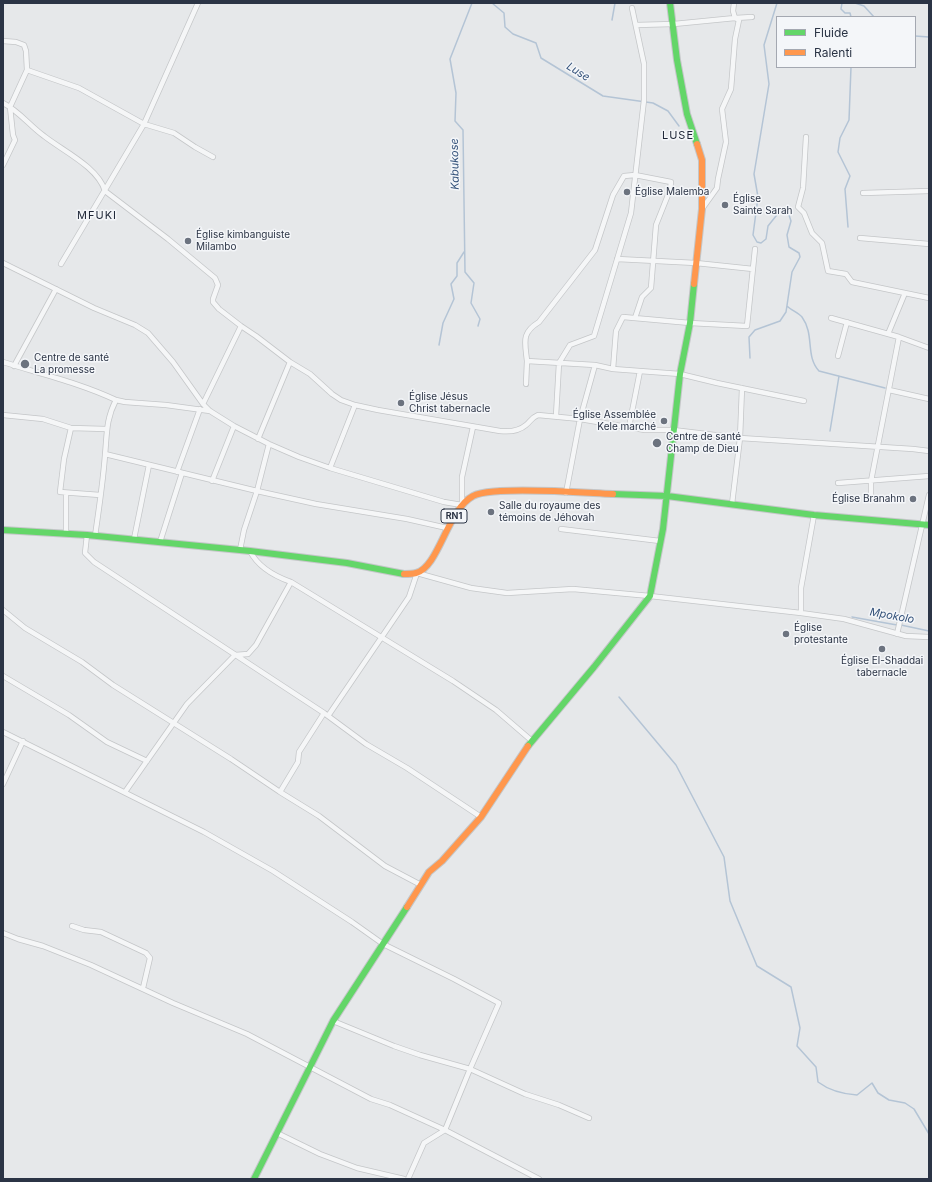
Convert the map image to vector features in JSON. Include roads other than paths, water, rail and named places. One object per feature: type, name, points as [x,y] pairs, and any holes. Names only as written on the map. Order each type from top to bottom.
[{"type":"main road","points":[[254,1179],[332,1021],[429,872],[442,861],[481,817],[532,741],[594,667],[650,596],[663,529],[673,430],[680,374],[690,323],[702,209],[702,160],[687,114],[677,60],[674,24],[670,3]]},
{"type":"main road","name":"RN1","points":[[417,573],[430,563],[446,528],[462,505],[473,496],[489,492],[517,490],[667,496],[814,515],[929,525]]},
{"type":"main road","points":[[3,530],[66,533],[250,551],[347,563],[401,574],[417,573]]},
{"type":"street","points":[[61,264],[144,124],[198,3]]},
{"type":"street","points":[[702,209],[717,188],[726,142],[722,109],[731,89],[735,39],[739,20],[735,18],[733,11],[734,3]]},
{"type":"street","points":[[556,416],[559,362],[570,345],[594,336],[631,213],[644,100],[644,64],[632,8]]},
{"type":"street","points":[[636,25],[674,24],[752,17]]},
{"type":"street","points":[[3,41],[16,42],[24,45],[26,51],[27,70],[10,107],[13,135],[16,140],[3,165]]},
{"type":"street","points":[[27,70],[79,88],[144,124],[174,133],[195,147],[213,156]]},
{"type":"street","points":[[3,103],[10,107],[43,136],[83,164],[103,183],[105,191],[168,239],[215,278],[218,284],[212,299],[219,309],[290,362],[310,374],[332,394],[355,405],[507,432],[519,430],[526,425],[532,417],[538,415],[580,419],[645,430],[673,430],[740,438],[929,451]]},
{"type":"street","points":[[806,138],[803,188],[798,207],[804,214],[812,233],[822,243],[828,271],[846,274],[852,282],[929,298]]},
{"type":"street","points":[[526,384],[527,361],[525,338],[530,327],[539,322],[595,250],[613,195],[624,176],[635,175],[671,182],[670,190],[656,225],[651,288],[642,297],[634,318]]},
{"type":"street","points":[[863,193],[929,191]]},
{"type":"street","points":[[860,238],[929,244]]},
{"type":"street","points":[[613,369],[616,332],[623,317],[747,326],[755,249]]},
{"type":"street","points":[[617,259],[696,262],[753,268]]},
{"type":"street","points":[[3,263],[94,308],[135,325],[148,333],[173,362],[203,404],[210,411],[258,439],[299,457],[330,468],[444,502],[462,505],[462,477],[473,427]]},
{"type":"street","points":[[14,366],[56,289]]},
{"type":"street","points":[[888,334],[905,293]]},
{"type":"street","points":[[831,318],[899,337],[929,348]]},
{"type":"street","points":[[838,356],[847,322]]},
{"type":"street","points":[[203,404],[241,326]]},
{"type":"street","points":[[871,498],[871,482],[877,447],[899,337]]},
{"type":"street","points":[[527,361],[595,365],[613,369],[680,374],[804,401]]},
{"type":"street","points":[[3,362],[99,392],[116,400],[210,411]]},
{"type":"street","points":[[258,439],[290,362]]},
{"type":"street","points":[[566,493],[580,419],[595,365]]},
{"type":"street","points":[[629,427],[640,371]]},
{"type":"street","points":[[732,504],[740,438],[742,388]]},
{"type":"street","points":[[889,390],[929,399]]},
{"type":"street","points":[[95,536],[105,454],[106,429],[116,400]]},
{"type":"street","points":[[330,468],[355,405]]},
{"type":"street","points":[[160,542],[179,473],[200,410]]},
{"type":"street","points":[[3,415],[43,419],[71,428],[106,429]]},
{"type":"street","points":[[212,481],[234,426]]},
{"type":"street","points":[[71,428],[64,459],[60,492],[100,495]]},
{"type":"street","points":[[240,550],[244,530],[257,491],[269,444]]},
{"type":"street","points":[[105,454],[212,481],[316,504],[407,519],[446,528]]},
{"type":"street","points":[[134,539],[149,465]]},
{"type":"street","points":[[838,483],[871,482],[929,476]]},
{"type":"street","points":[[66,493],[66,533]]},
{"type":"street","points":[[897,634],[929,495]]},
{"type":"street","points":[[801,613],[801,588],[814,515]]},
{"type":"street","points":[[561,529],[660,541]]},
{"type":"street","points":[[87,535],[85,553],[94,562],[326,715],[366,744],[407,768],[481,817]]},
{"type":"street","points":[[250,551],[254,559],[267,571],[291,582],[453,681],[496,710],[532,741]]},
{"type":"street","points":[[280,792],[298,762],[299,752],[409,597],[417,573],[471,588],[507,593],[573,589],[801,613],[844,619],[897,634],[929,638]]},
{"type":"street","points":[[125,792],[187,704],[235,655],[248,654],[256,645],[291,582]]},
{"type":"street","points":[[3,610],[36,635],[82,662],[113,685],[319,816],[385,866],[421,885]]},
{"type":"street","points":[[3,676],[69,715],[107,742],[147,761]]},
{"type":"street","points":[[3,732],[204,832],[273,872],[352,922],[383,944],[499,1003],[445,1130],[424,1143],[408,1179]]},
{"type":"street","points":[[3,784],[23,741]]},
{"type":"street","points":[[72,926],[84,930],[101,932],[146,953],[150,958],[143,988]]},
{"type":"street","points":[[3,933],[43,946],[105,970],[194,1012],[247,1034],[371,1099],[390,1105],[445,1130],[539,1179]]},
{"type":"street","points":[[332,1021],[401,1048],[470,1069],[525,1094],[559,1105],[589,1118]]},
{"type":"street","points":[[278,1133],[320,1154],[357,1168],[404,1179]]},
{"type":"waterway","name":"Kabukose","points":[[472,3],[450,59],[456,93],[455,121],[463,130],[465,272],[474,283],[471,303],[480,319],[478,326]]},
{"type":"waterway","name":"Luse","points":[[492,3],[504,13],[505,27],[513,34],[536,43],[541,58],[603,96],[653,103],[668,111],[679,126]]},
{"type":"waterway","points":[[612,20],[615,3]]},
{"type":"waterway","points":[[750,358],[749,337],[755,330],[780,321],[786,312],[792,272],[800,257],[799,253],[789,247],[787,235],[791,221],[788,212],[780,211],[768,226],[766,239],[761,243],[757,242],[753,235],[758,197],[754,174],[769,84],[764,45],[777,3]]},
{"type":"waterway","points":[[842,3],[841,9],[845,13],[850,13],[851,16]]},
{"type":"waterway","points":[[855,3],[864,6],[873,16]]},
{"type":"waterway","points":[[916,36],[929,37]]},
{"type":"waterway","points":[[848,227],[845,189],[850,176],[838,152],[840,138],[849,120],[851,68]]},
{"type":"waterway","points":[[439,345],[443,323],[454,299],[451,284],[457,276],[457,263],[464,252]]},
{"type":"waterway","points":[[787,306],[801,316],[806,324],[812,359],[819,371],[885,388]]},
{"type":"waterway","points":[[830,431],[839,376]]},
{"type":"waterway","name":"Mpokolo","points":[[852,617],[897,625]]},
{"type":"waterway","name":"Mpokolo","points":[[901,625],[929,631]]},
{"type":"waterway","points":[[619,697],[676,765],[724,857],[730,901],[757,966],[791,987],[800,1028],[797,1046],[816,1067],[818,1082],[836,1092],[857,1095],[872,1083],[878,1093],[889,1100],[905,1103],[914,1109],[929,1134]]},
{"type":"place","name":"Église Malemba","points":[[627,192]]},
{"type":"place","name":"Église Sainte Sarah","points":[[725,205]]},
{"type":"place","name":"Église kimbanguiste Milambo","points":[[188,241]]},
{"type":"place","name":"Centre de santé La promesse","points":[[25,364]]},
{"type":"place","name":"Église Jésus Christ tabernacle","points":[[401,403]]},
{"type":"place","name":"Église Assemblée Kele marché","points":[[664,421]]},
{"type":"place","name":"Centre de santé Champ de Dieu","points":[[657,443]]},
{"type":"place","name":"Église Branahm","points":[[913,499]]},
{"type":"place","name":"Salle du royaume des témoins de Jéhovah","points":[[491,512]]},
{"type":"place","name":"Église protestante","points":[[786,634]]},
{"type":"place","name":"Église El-Shaddai tabernacle","points":[[882,649]]},
{"type":"district","name":"LUSE","points":[[678,136]]},
{"type":"district","name":"MFUKI","points":[[97,216]]}]
